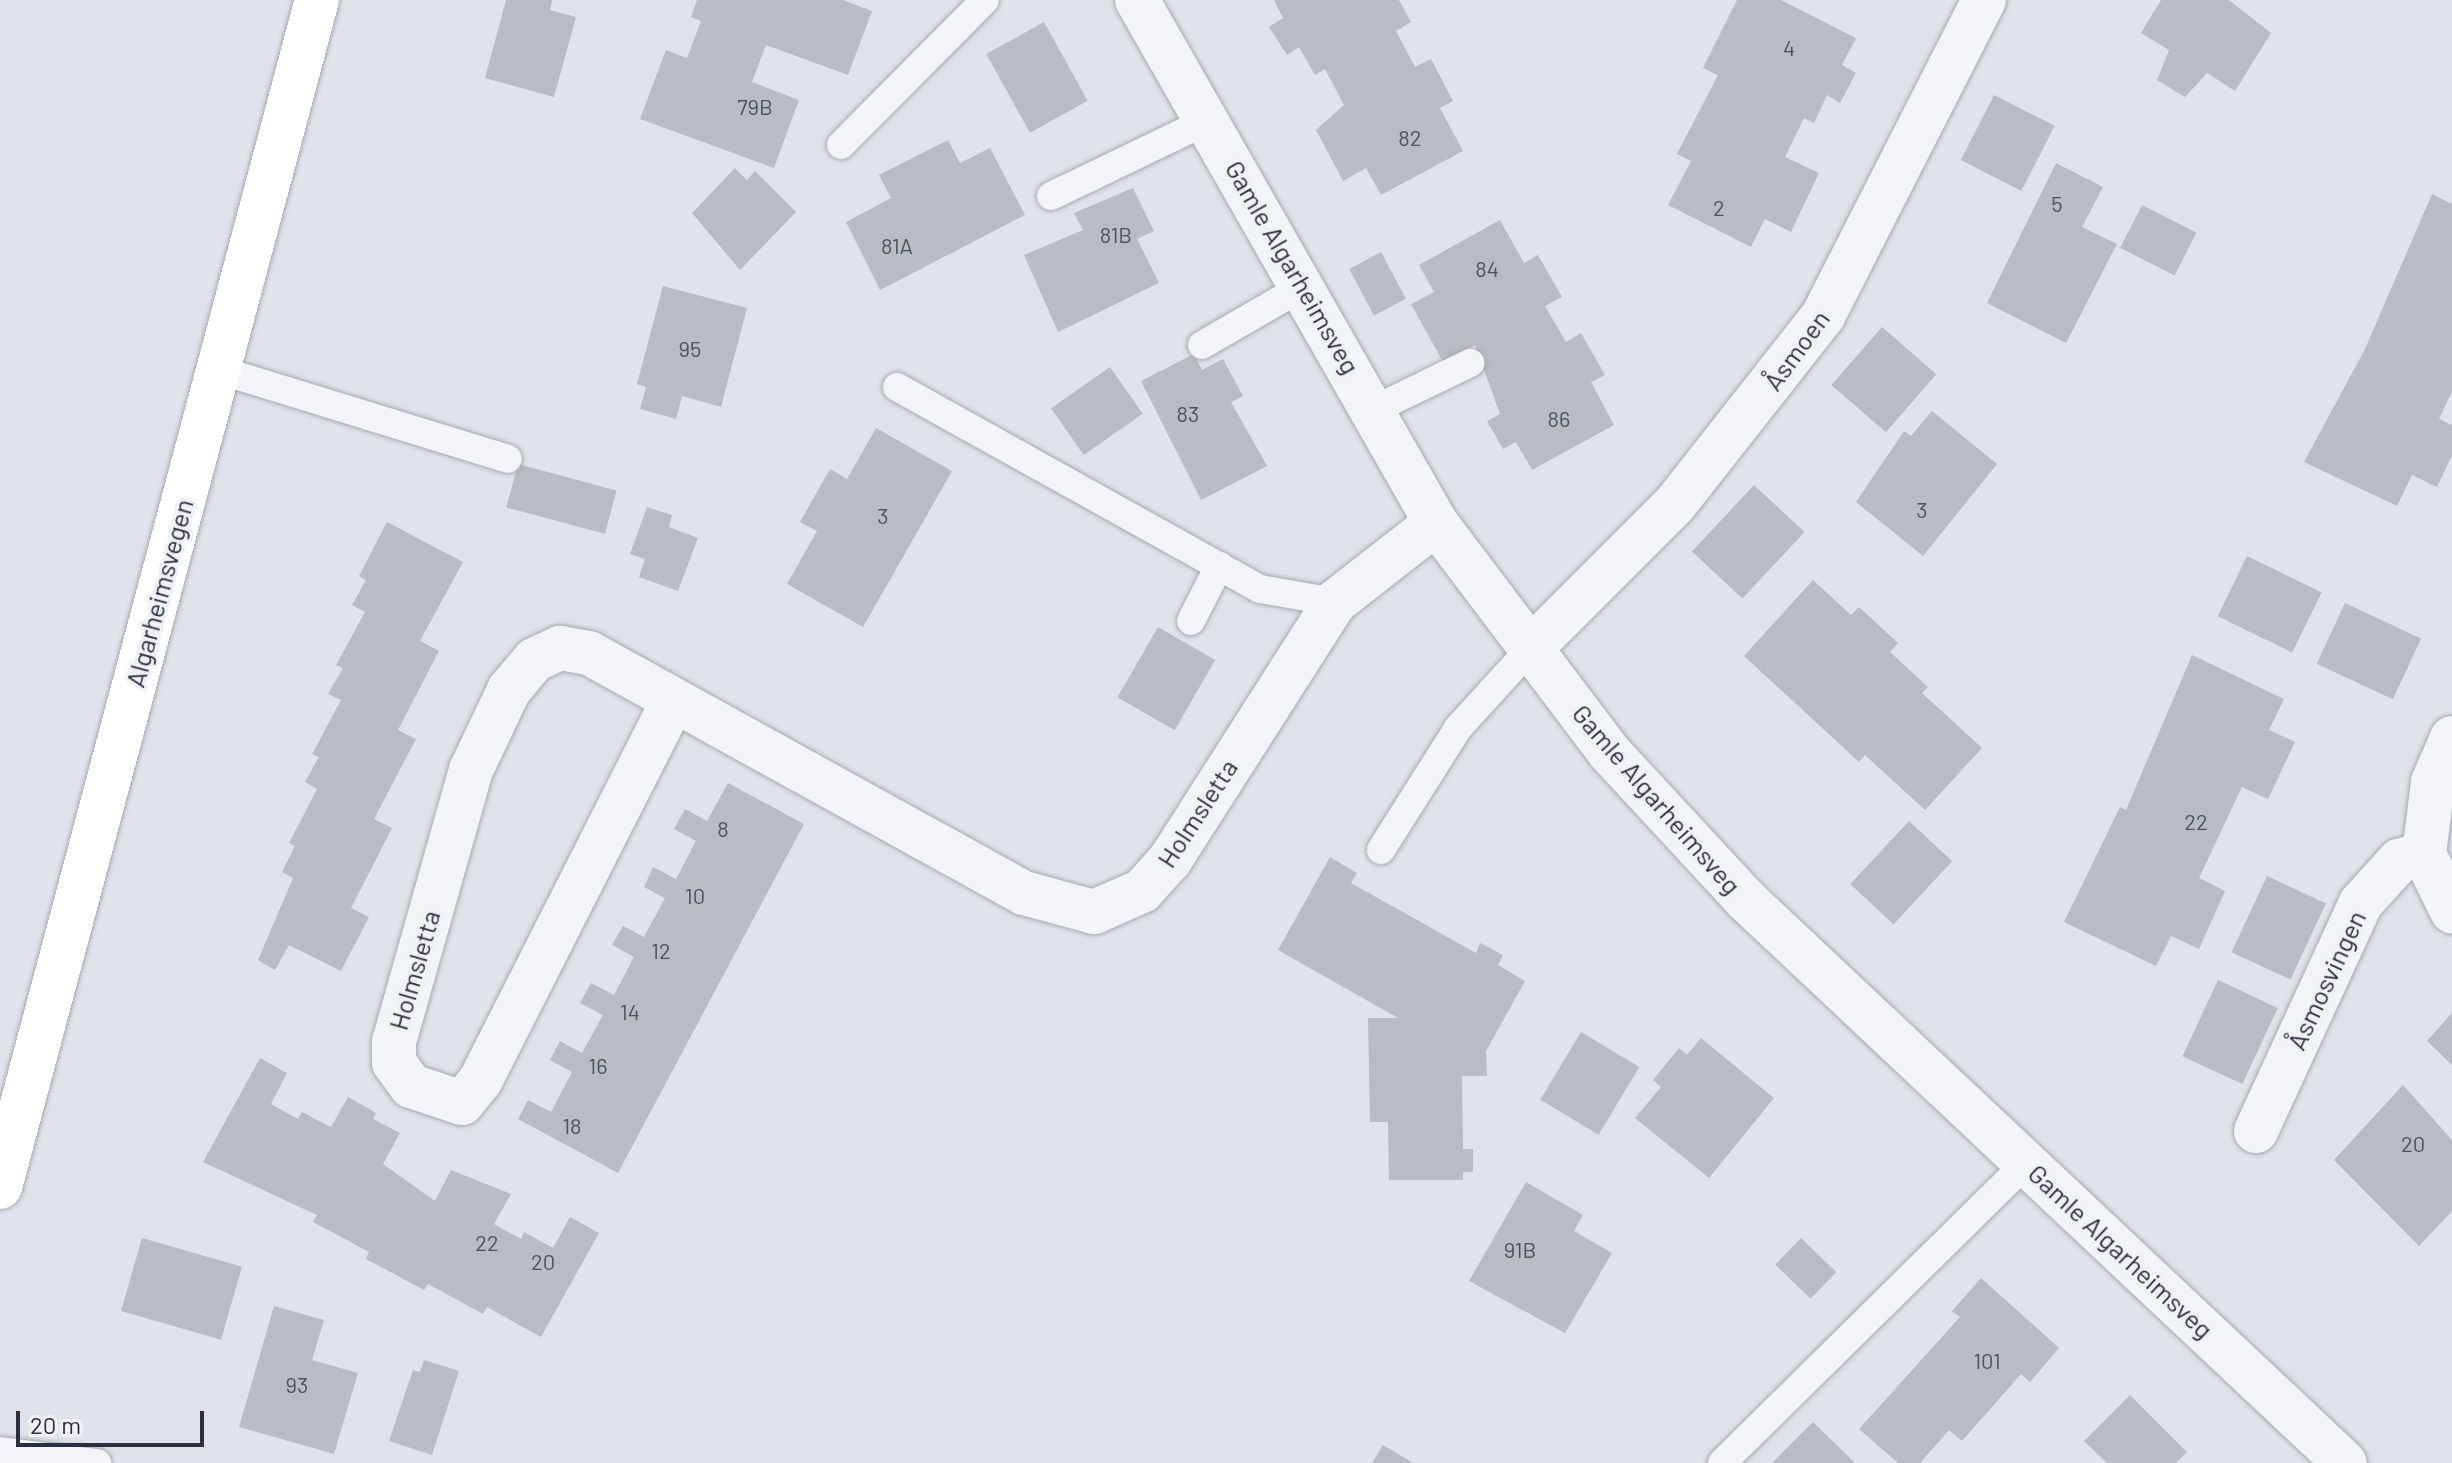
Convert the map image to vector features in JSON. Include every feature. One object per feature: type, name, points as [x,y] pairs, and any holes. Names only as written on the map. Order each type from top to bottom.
[{"type":"main road","name":"Algarheimsvegen","points":[[0,1187],[317,0]]},
{"type":"street","name":"Åsmoen","points":[[1532,647],[1675,504],[1823,316],[1984,0]]},
{"type":"street","name":"Gamle Algarheimsveg","points":[[1150,7],[1209,120],[1375,409],[1436,523],[1631,778],[1745,899],[2345,1463]]},
{"type":"street","name":"Holmsletta","points":[[673,701],[480,1081],[462,1103],[411,1086],[394,1063],[394,1042],[471,770],[509,690],[534,660],[560,648],[589,653],[1024,893],[1094,912],[1142,891],[1170,860],[1335,602],[1436,523]]},
{"type":"street","points":[[2452,738],[2433,782],[2424,854],[2452,911]]},
{"type":"street","name":"Åsmosvingen","points":[[2256,1131],[2361,903],[2399,861],[2424,854]]},
{"type":"lane","points":[[841,145],[985,0]]},
{"type":"lane","points":[[1051,196],[1209,120]]},
{"type":"lane","points":[[1202,345],[1304,286]]},
{"type":"lane","points":[[1375,409],[1470,363]]},
{"type":"lane","points":[[219,370],[508,459]]},
{"type":"lane","points":[[897,387],[1219,566],[1283,597],[1335,602]]},
{"type":"lane","points":[[1191,621],[1219,566]]},
{"type":"lane","points":[[1381,850],[1458,728],[1532,647]]},
{"type":"lane","points":[[1722,1463],[2027,1162]]},
{"type":"lane","points":[[0,1451],[97,1463]]},
{"type":"building","points":[[506,0],[552,0],[550,10],[576,17],[554,97],[485,78]]},
{"type":"building","points":[[697,0],[843,0],[872,11],[848,75],[766,45],[752,82],[799,100],[774,168],[640,119],[666,50],[687,58],[701,21],[691,17]]},
{"type":"building","points":[[1274,0],[1399,0],[1411,22],[1396,31],[1415,67],[1431,59],[1453,101],[1440,108],[1463,151],[1381,195],[1366,168],[1343,181],[1316,130],[1344,105],[1325,69],[1315,75],[1299,47],[1287,55],[1269,27],[1283,18]]},
{"type":"building","points":[[1737,0],[1781,0],[1856,38],[1842,65],[1856,73],[1840,103],[1827,95],[1814,123],[1804,118],[1785,157],[1819,173],[1791,232],[1765,219],[1751,247],[1668,205],[1691,161],[1677,154],[1718,75],[1703,68]]},
{"type":"building","points":[[2161,0],[2229,0],[2271,33],[2235,91],[2207,73],[2185,97],[2157,80],[2169,50],[2141,33]]},
{"type":"building","points":[[1044,22],[1088,101],[1030,133],[986,54]]},
{"type":"building","points":[[1994,95],[2055,126],[2021,191],[1961,160]]},
{"type":"building","points":[[948,140],[960,163],[990,148],[1025,215],[880,290],[846,222],[891,198],[879,175]]},
{"type":"building","points":[[2056,163],[2103,187],[2082,227],[2117,244],[2066,343],[1987,303]]},
{"type":"building","points":[[735,168],[747,180],[755,171],[796,212],[740,270],[692,213]]},
{"type":"building","points":[[1133,188],[1154,231],[1137,239],[1159,283],[1058,332],[1024,255],[1083,230],[1074,213]]},
{"type":"building","points":[[2432,194],[2452,204],[2452,391],[2439,419],[2452,425],[2452,455],[2437,487],[2412,475],[2397,506],[2304,462],[2365,349]]},
{"type":"building","points":[[2142,205],[2196,233],[2175,275],[2120,248]]},
{"type":"building","points":[[1500,220],[1524,263],[1538,255],[1562,297],[1545,306],[1566,342],[1581,333],[1605,375],[1591,382],[1614,425],[1532,470],[1516,442],[1503,449],[1487,421],[1500,414],[1475,345],[1443,362],[1411,304],[1434,292],[1419,265]]},
{"type":"building","points":[[1381,252],[1406,299],[1374,316],[1349,269]]},
{"type":"building","points":[[663,286],[747,308],[721,407],[682,396],[676,419],[640,409],[646,387],[637,384]]},
{"type":"building","points":[[1882,327],[1936,374],[1886,432],[1831,385]]},
{"type":"building","points":[[1194,354],[1202,370],[1223,359],[1243,396],[1231,402],[1267,466],[1201,500],[1141,381]]},
{"type":"building","points":[[1110,367],[1143,414],[1084,455],[1051,408]]},
{"type":"building","points":[[1932,411],[1997,464],[1923,556],[1856,502],[1904,431],[1911,436]]},
{"type":"building","points":[[876,428],[952,471],[863,627],[787,584],[817,531],[800,522],[830,469],[847,479]]},
{"type":"building","points":[[518,464],[617,490],[605,534],[506,507]]},
{"type":"building","points":[[1754,485],[1804,532],[1742,599],[1692,552]]},
{"type":"building","points":[[647,507],[672,515],[669,527],[698,538],[678,591],[639,577],[645,559],[630,554]]},
{"type":"building","points":[[387,522],[463,562],[420,641],[439,651],[398,730],[416,739],[374,819],[392,828],[351,908],[369,917],[341,971],[289,945],[275,970],[258,960],[293,878],[282,872],[295,846],[289,843],[317,789],[305,782],[319,757],[312,754],[341,700],[328,694],[343,668],[336,665],[365,612],[352,605],[366,580],[359,576]]},
{"type":"building","points":[[2247,556],[2322,592],[2292,653],[2218,616]]},
{"type":"building","points":[[1813,580],[1851,615],[1859,607],[1898,643],[1890,652],[1928,687],[1922,693],[1982,748],[1925,810],[1865,755],[1859,762],[1744,656]]},
{"type":"building","points":[[2345,603],[2421,638],[2393,699],[2317,664]]},
{"type":"building","points":[[1158,627],[1215,660],[1175,730],[1118,697]]},
{"type":"building","points":[[2192,655],[2284,699],[2269,730],[2295,742],[2268,799],[2242,787],[2199,878],[2225,891],[2199,949],[2171,936],[2156,966],[2064,922],[2120,807],[2126,810]]},
{"type":"building","points":[[728,783],[804,824],[618,1173],[518,1119],[528,1100],[551,1112],[572,1072],[550,1060],[560,1041],[582,1053],[603,1015],[580,1003],[591,983],[614,995],[634,957],[612,945],[623,926],[644,937],[665,898],[644,887],[653,867],[676,879],[696,841],[674,829],[685,809],[707,821]]},
{"type":"building","points":[[1909,821],[1952,861],[1893,924],[1850,884]]},
{"type":"building","points":[[1330,857],[1357,873],[1351,883],[1476,953],[1480,943],[1503,955],[1498,965],[1525,981],[1486,1051],[1487,1076],[1462,1076],[1463,1149],[1473,1149],[1473,1172],[1463,1172],[1463,1180],[1389,1180],[1388,1122],[1370,1122],[1368,1018],[1398,1018],[1278,950]]},
{"type":"building","points":[[2267,876],[2326,903],[2290,980],[2232,952]]},
{"type":"building","points":[[2218,980],[2278,1008],[2242,1084],[2183,1056]]},
{"type":"building","points":[[2452,1013],[2452,1065],[2427,1041]]},
{"type":"building","points":[[1581,1032],[1639,1067],[1599,1135],[1540,1100]]},
{"type":"building","points":[[1701,1038],[1774,1098],[1709,1178],[1635,1118],[1661,1087],[1653,1080],[1679,1048],[1687,1055]]},
{"type":"building","points":[[260,1058],[287,1073],[271,1104],[298,1119],[302,1112],[331,1127],[348,1097],[376,1113],[373,1119],[400,1133],[383,1164],[435,1201],[451,1170],[511,1194],[494,1224],[521,1239],[524,1232],[553,1248],[570,1217],[599,1233],[541,1337],[487,1307],[483,1314],[428,1284],[424,1290],[366,1259],[369,1252],[313,1222],[317,1215],[203,1162]]},
{"type":"building","points":[[2403,1085],[2452,1140],[2452,1211],[2419,1246],[2334,1160]]},
{"type":"building","points":[[1526,1182],[1583,1215],[1574,1231],[1612,1253],[1565,1333],[1469,1281]]},
{"type":"building","points":[[142,1238],[242,1267],[221,1340],[121,1311]]},
{"type":"building","points":[[1801,1238],[1836,1272],[1811,1299],[1775,1265]]},
{"type":"building","points":[[1981,1278],[2059,1348],[2030,1382],[2021,1374],[1962,1441],[1949,1430],[1920,1463],[1898,1463],[1859,1429],[1960,1317],[1952,1311]]},
{"type":"building","points":[[274,1306],[324,1320],[312,1360],[358,1373],[334,1454],[239,1427]]},
{"type":"building","points":[[424,1360],[459,1371],[432,1455],[389,1441],[413,1370],[420,1372]]},
{"type":"building","points":[[2130,1395],[2187,1452],[2176,1463],[2107,1463],[2084,1441]]},
{"type":"building","points":[[1813,1422],[1855,1463],[1772,1463]]},
{"type":"building","points":[[1383,1445],[1413,1463],[1372,1463]]}]
